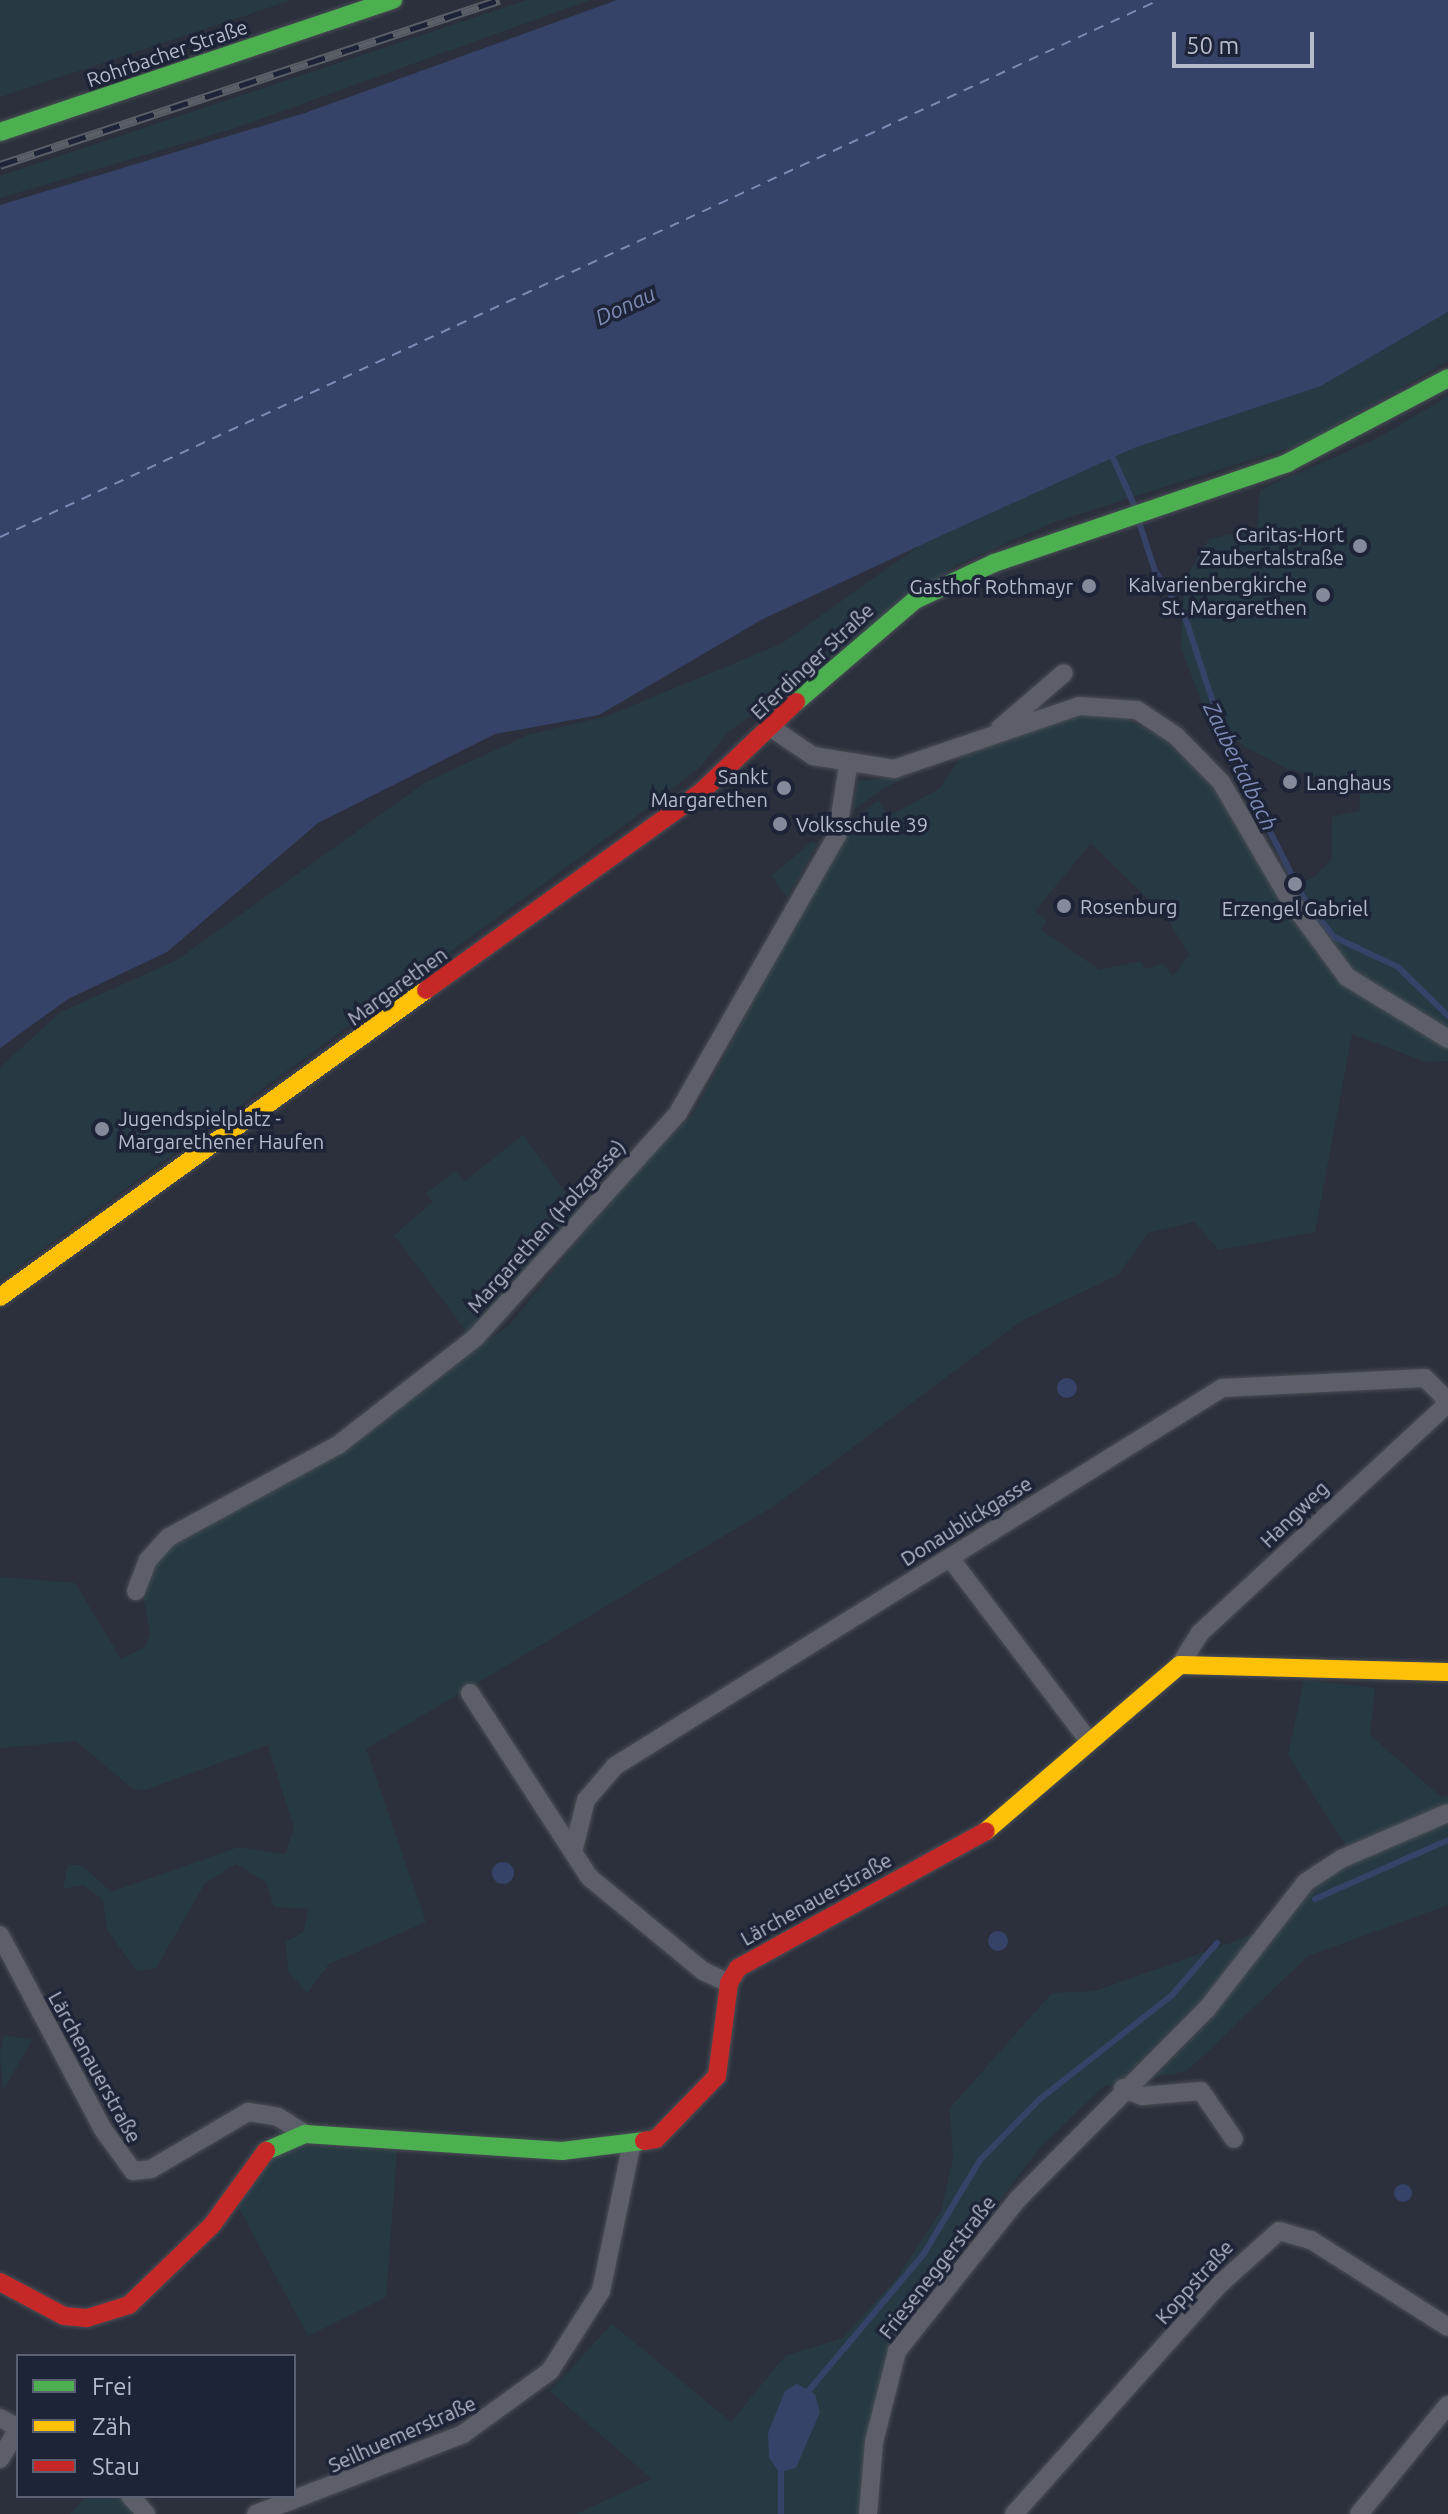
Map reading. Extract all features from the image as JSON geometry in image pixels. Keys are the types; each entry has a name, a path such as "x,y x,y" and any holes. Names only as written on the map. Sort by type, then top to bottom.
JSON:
{"main road":[{"name":"Rohrbacher Straße","path":"0,132 393,0"},
{"name":"Eferdinger Straße","path":"715,781 773,729 854,647 929,592 1314,451 1448,378"},
{"name":"Margarethen","path":"0,1314 103,1225 715,781"},
{"name":"Margarethen","path":"0,1297 45,1258 103,1225"},
{"path":"1180,1665 1448,1672"},
{"name":"Lärchenauerstraße","path":"0,2282 64,2316 87,2318 129,2305 212,2225 258,2155 305,2134 523,2150 631,2148 664,2135 712,2085 729,1983 767,1949 989,1829 1180,1665"}],"street":[{"path":"1000,728 1064,673"},
{"path":"773,729 803,753 848,766 917,765 1000,728 1110,703 1166,728 1221,782 1290,900 1347,977 1448,1039"},
{"name":"Margarethen (Holzgasse)","path":"136,1591 148,1560 169,1537 348,1438 475,1338 678,1113 837,835 848,766"},
{"name":"Donaublickgasse","path":"573,1852 586,1800 602,1776 1228,1385 1425,1378 1448,1402"},
{"name":"Hangweg","path":"1180,1665 1200,1633 1448,1402"},
{"path":"950,1558 1089,1741"},
{"path":"470,1693 573,1852 606,1893 729,1983"},
{"name":"Frieseneggerstraße","path":"868,2514 874,2442 901,2344 1034,2180 1123,2088 1191,2027 1286,1903 1336,1861 1448,1813"},
{"name":"Lärchenauerstraße","path":"0,1935 96,2118 133,2171 151,2169 248,2112 278,2117 305,2134"},
{"path":"1123,2088 1154,2097 1201,2091 1234,2139"},
{"name":"Seilhuemerstraße","path":"256,2514 463,2434 550,2371 601,2291 631,2148"},
{"name":"Koppstraße","path":"1014,2514 1220,2284 1279,2231 1311,2240 1448,2327"},
{"path":"1359,2514 1448,2405"},
{"path":"0,2459 16,2432"},
{"path":"132,2498 146,2514"}],"shaded area":[{"path":"0,0 292,0 0,97"},
{"path":"527,0 590,0 235,128 0,198 0,176"},
{"path":"1448,312 1448,361 1307,442 1054,522 956,565 727,733 701,766 634,818 0,1280 0,1068 59,1013 177,960 426,782 528,735 607,716 781,644 919,546 1134,448 1321,386"},
{"path":"1448,396 1448,1061 1426,1062 1352,1034 1315,1232 1219,1250 1194,1222 1148,1233 1118,1275 1021,1321 774,1506 366,1749 426,1922 329,1964 307,1993 288,1971 286,1942 303,1932 309,1909 274,1907 266,1882 236,1864 205,1883 156,1968 136,1971 107,1929 103,1900 83,1885 63,1889 68,1865 82,1865 111,1892 239,1847 285,1854 294,1828 268,1745 145,1790 133,1789 76,1741 0,1748 0,1577 75,1583 121,1659 145,1647 150,1634 142,1591 160,1550 355,1442 510,1324 643,1161 693,1114 850,824 878,800 889,816 939,789 965,751 1084,715 1128,719 1168,741 1207,779 1272,884 1292,887 1314,877 1332,859 1332,817 1359,811 1361,787 1288,769 1245,747 1206,713 1181,648 1184,581 1209,539 1257,529 1260,490 1378,438","holes":["1091,843 1167,918 1189,955 1173,976 1163,964 1145,969 1141,961 1100,970 1041,930 1047,921 1035,911"]},
{"path":"907,776 881,790 852,811 858,781"},
{"path":"813,841 817,845 787,897 771,876"},
{"path":"523,1135 579,1210 470,1336 394,1235 433,1202 426,1194 455,1171 464,1182"},
{"path":"1304,1680 1375,1688 1370,1735 1441,1797 1448,1795 1448,1905 1308,1956 1187,2071 1104,2086 1042,2145 893,2339 876,2396 860,2514 576,2514 652,2479 550,2391 612,2324 731,2422 785,2356 843,2338 897,2278 941,2211 953,2159 950,2108 1052,1993 1095,1991 1233,1942 1281,1922 1317,1887 1347,1847 1288,1755"},
{"path":"4,2035 32,2040 3,2091 0,2054"},
{"path":"299,2144 397,2151 386,2297 308,2336 238,2206 266,2162"},
{"path":"84,2498 127,2498 141,2514 70,2514"}],"water":[{"name":"Donau","path":"617,0 1448,0 1448,312 1321,386 1134,448 763,619 599,715 495,734 318,823 167,952 68,999 0,1048 0,205 305,113"},
{"path":"1067,1378 1074,1381 1077,1388 1074,1395 1067,1398 1060,1395 1057,1388 1060,1381"},
{"path":"503,1862 511,1865 514,1873 511,1881 503,1884 495,1881 492,1873 495,1865"},
{"path":"998,1931 1005,1934 1008,1941 1005,1948 998,1951 991,1948 988,1941 991,1934"},
{"path":"1399,2184 1407,2184 1412,2193 1410,2200 1399,2202 1394,2197 1394,2189"},
{"path":"797,2384 815,2394 820,2412 796,2468 779,2472 769,2458 768,2433 785,2391"}],"waterway":[{"name":"Zaubertalbach","path":"1113,458 1135,507"},
{"name":"Zaubertalbach","path":"1139,522 1155,571 1185,617 1228,748 1303,897 1334,937 1398,967 1448,1016"},
{"path":"1315,1899 1448,1840"},
{"path":"805,2395 923,2255 980,2160 1040,2099 1172,1995 1217,1943"},
{"path":"781,2466 781,2514"}],"ferry route":[{"path":"0,537 1159,0"}],"railway":[{"path":"0,165 499,0"}],"traffic: fast":[{"path":"0,132 393,0"},
{"path":"796,702 915,600 994,563 1287,463 1448,378"},
{"path":"266,2151 305,2134 562,2151 644,2141"}],"traffic: slow":[{"path":"0,1297 426,990"},
{"path":"986,1831 1180,1665 1448,1672"}],"traffic: jam":[{"path":"426,990 699,794 796,702"},
{"path":"644,2141 656,2139 717,2076 729,1983 738,1968 986,1831"},
{"path":"0,2282 64,2316 87,2318 129,2305 212,2225 266,2151"}],"place":[{"name":"Caritas-Hort Zaubertalstraße","path":"1360,546"},
{"name":"Gasthof Rothmayr","path":"1089,586"},
{"name":"Kalvarienbergkirche St. Margarethen","path":"1323,595"},
{"name":"Langhaus","path":"1290,782"},
{"name":"Sankt Margarethen","path":"784,788"},
{"name":"Volksschule 39","path":"780,824"},
{"name":"Erzengel Gabriel","path":"1295,884"},
{"name":"Rosenburg","path":"1064,906"},
{"name":"Jugendspielplatz - Margarethener Haufen","path":"102,1129"}]}
